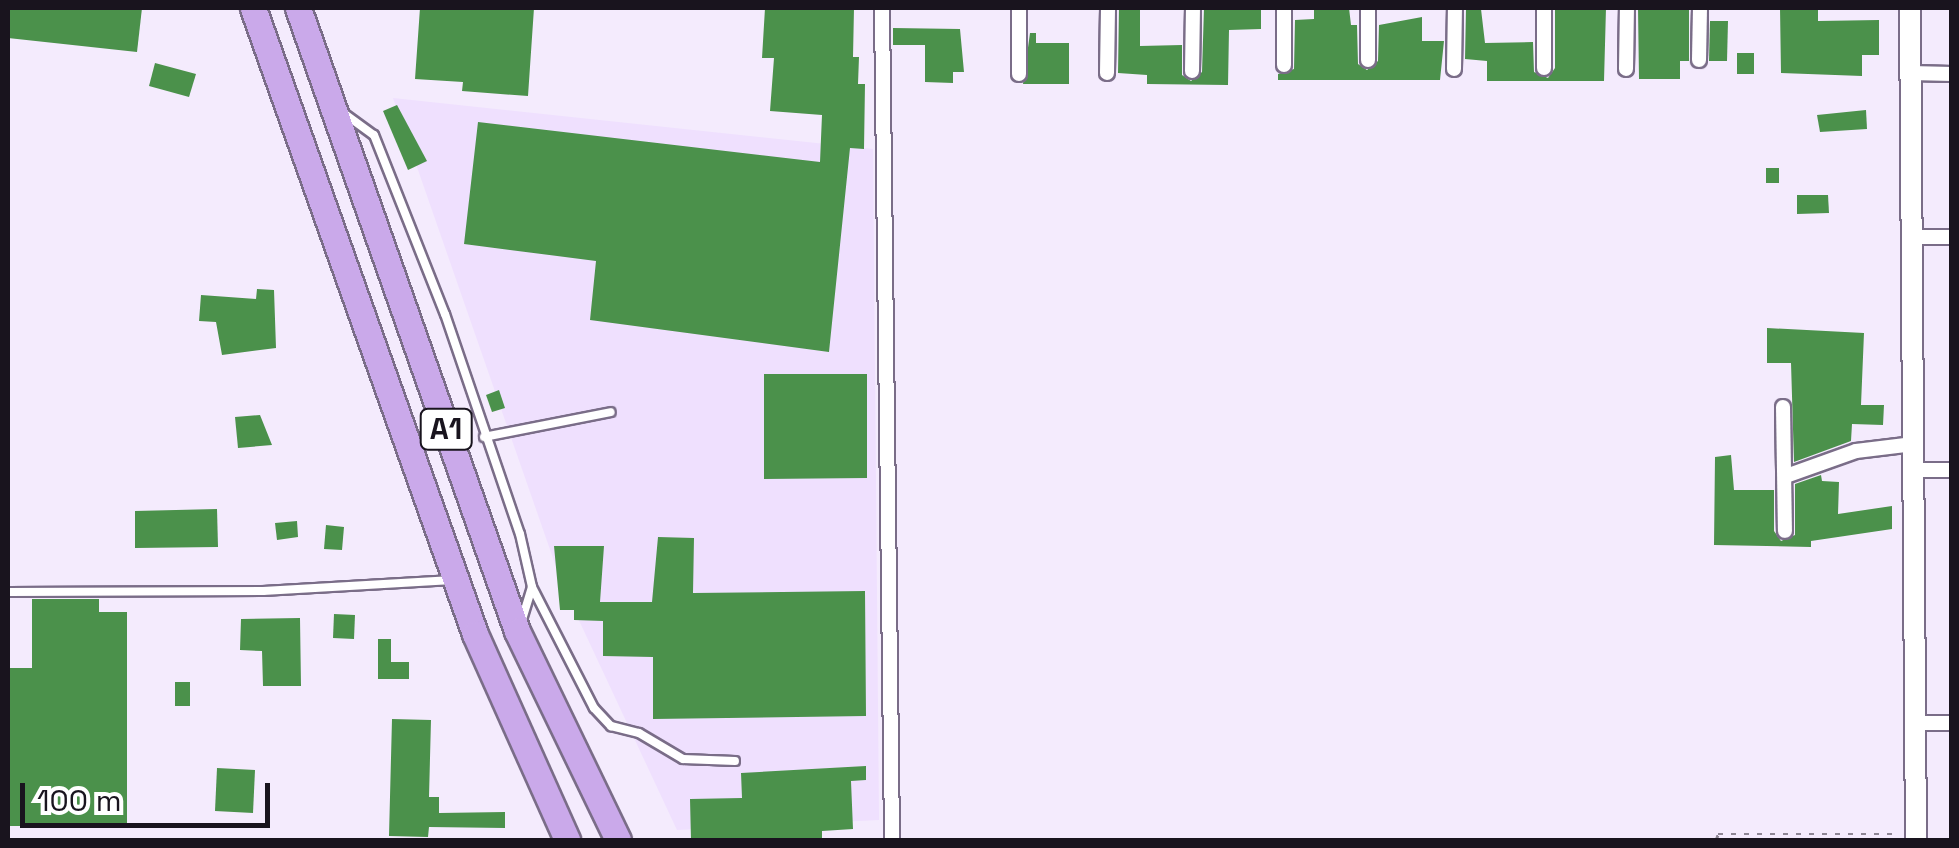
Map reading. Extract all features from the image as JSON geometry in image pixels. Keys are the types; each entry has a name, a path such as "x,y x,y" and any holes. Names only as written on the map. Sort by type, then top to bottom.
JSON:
{"highway":[{"name":"A1","path":"253,8 456,580 533,774 568,840"},
{"name":"A1","path":"298,8 518,631 618,840"}],"main road":[{"path":"1910,8 1916,836"}],"street":[{"path":"882,8 892,840"},
{"path":"1018,74 1019,8"},
{"path":"1106,73 1108,8"},
{"path":"1192,8 1192,71"},
{"path":"1284,8 1284,65"},
{"path":"1368,8 1368,60"},
{"path":"1454,8 1454,69"},
{"path":"1544,8 1544,68"},
{"path":"1626,69 1627,8"},
{"path":"1699,60 1700,8"},
{"path":"1912,73 1952,74"},
{"path":"1913,237 1952,237"},
{"path":"1782,407 1786,531"},
{"path":"1786,476 1856,451 1914,444"},
{"path":"1914,470 1952,470"},
{"path":"1916,723 1952,723"}],"lane":[{"path":"332,104 374,135 407,206 532,587 594,708 611,726 639,733 683,759 735,760"},
{"path":"484,437 611,412"},
{"path":"8,592 263,590 456,580"},
{"path":"518,631 532,587"}],"path":[{"path":"1716,840 1718,834 1916,836"}],"shaded area":[{"path":"393,98 873,149 879,820 677,830 562,584"}],"building":[{"path":"8,8 142,8 137,52 8,38"},
{"path":"420,8 534,8 528,96 462,91 463,82 415,79"},
{"path":"765,8 854,8 853,57 859,57 858,84 865,84 864,149 850,148 829,352 590,320 596,261 464,244 478,122 820,162 822,115 770,111 774,58 762,58"},
{"path":"1119,8 1140,8 1140,46 1182,45 1182,75 1191,81 1202,72 1204,8 1261,8 1261,29 1229,30 1228,85 1147,84 1147,75 1118,73"},
{"path":"1314,8 1349,8 1351,25 1357,25 1358,64 1367,70 1378,61 1379,25 1422,17 1422,41 1444,41 1440,80 1278,80 1278,74 1294,69 1295,20 1314,19"},
{"path":"1555,8 1606,8 1604,81 1487,81 1487,61 1465,59 1466,9 1481,9 1485,43 1533,42 1534,72 1548,78 1555,68"},
{"path":"1638,8 1689,8 1689,61 1680,61 1680,79 1639,79"},
{"path":"1780,8 1818,8 1818,21 1879,20 1879,55 1862,55 1862,76 1781,73"},
{"path":"1710,21 1728,21 1727,61 1709,61"},
{"path":"893,28 960,29 964,72 953,72 953,83 925,82 925,45 893,45"},
{"path":"1030,33 1036,33 1036,43 1069,43 1069,84 1023,84"},
{"path":"1737,53 1754,53 1754,74 1737,74"},
{"path":"155,63 196,74 189,97 149,86"},
{"path":"397,105 427,161 408,170 383,111"},
{"path":"1866,110 1867,129 1820,132 1817,115"},
{"path":"1766,168 1779,168 1779,183 1766,183"},
{"path":"1797,195 1828,195 1829,213 1797,214"},
{"path":"257,289 274,290 276,348 222,355 216,322 199,321 201,295 256,299"},
{"path":"1767,328 1864,333 1861,405 1884,405 1883,425 1852,424 1851,441 1794,462 1791,363 1767,363"},
{"path":"764,374 867,374 867,478 764,479"},
{"path":"499,390 505,408 492,412 486,395"},
{"path":"260,415 272,445 238,448 235,417"},
{"path":"1731,455 1734,490 1774,490 1774,531 1781,541 1795,535 1795,484 1821,475 1822,481 1839,482 1838,514 1892,506 1892,529 1811,541 1811,547 1714,545 1715,457"},
{"path":"217,509 218,547 135,548 135,511"},
{"path":"297,521 298,537 277,540 275,523"},
{"path":"326,525 344,527 342,550 324,549"},
{"path":"658,537 694,538 693,593 865,591 866,716 653,719 653,657 603,656 603,621 574,620 574,610 560,610 554,546 604,546 600,602 652,602"},
{"path":"32,599 99,599 99,612 127,612 127,826 8,826 8,668 32,668"},
{"path":"334,614 355,615 354,639 333,638"},
{"path":"300,618 301,686 263,686 262,651 240,650 241,619"},
{"path":"378,639 391,639 391,662 409,662 409,679 378,679"},
{"path":"175,682 190,682 190,706 175,706"},
{"path":"392,719 431,720 429,797 439,797 439,813 505,812 505,828 429,827 428,837 389,836"},
{"path":"866,766 866,780 851,781 853,829 822,831 822,840 691,840 690,799 742,798 741,773"},
{"path":"217,768 255,770 253,813 215,811"}]}
